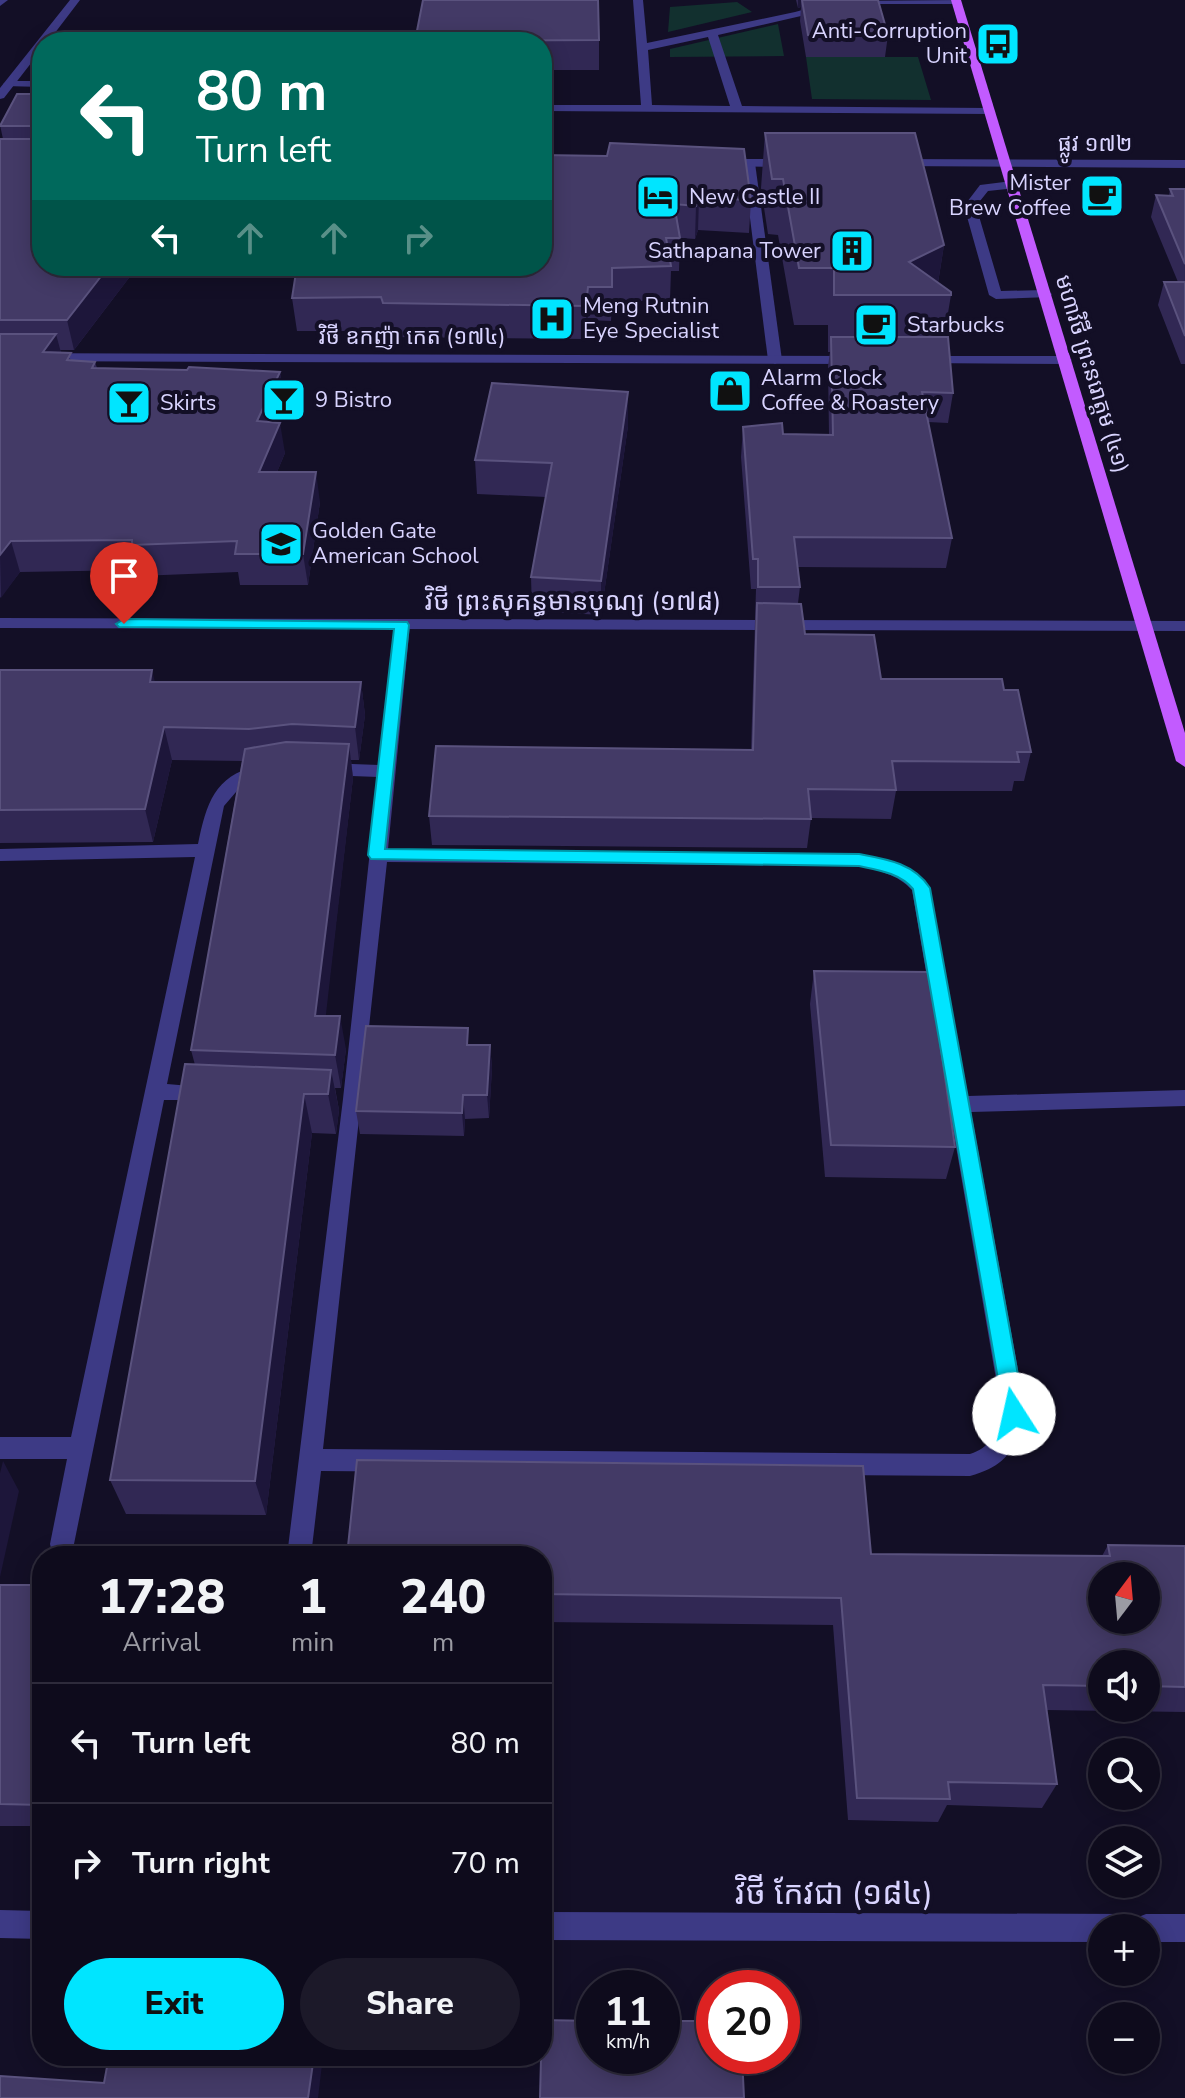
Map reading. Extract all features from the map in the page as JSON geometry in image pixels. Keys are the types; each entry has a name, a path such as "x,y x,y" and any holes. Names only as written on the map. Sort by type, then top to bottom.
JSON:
{"main road":[{"name":"មហាវិថី ព្រះនរោត្តម (៤១)","path":"956,1 1185,761"}],"street":[{"path":"50,32 75,0"},
{"path":"638,0 647,108"},
{"path":"644,47 798,15 810,11 816,1 830,1"},
{"path":"845,1 956,1"},
{"path":"712,33 737,109"},
{"path":"0,96 32,55"},
{"path":"9,84 32,84"},
{"path":"552,108 989,111"},
{"path":"701,163 809,163"},
{"path":"749,163 775,360"},
{"name":"ផ្លូវ ១៧២","path":"884,163 1185,164"},
{"path":"1012,185 986,187 970,206 970,212 996,295 1045,294"},
{"name":"វិថី ឧកញ៉ា កេត (១៧៤)","path":"0,357 867,360"},
{"path":"912,360 1065,360"},
{"name":"វិថី ព្រះសុគន្ធមានបុណ្យ (១៧៨)","path":"0,623 1185,626"},
{"path":"300,1546 345,1098 402,625"},
{"path":"62,1546 215,805 229,784 254,771 290,768 386,771"},
{"path":"0,855 205,850"},
{"path":"310,1460 970,1465 994,1456 1006,1438 1014,1414 921,888 909,875 890,866 859,860 376,855"},
{"path":"155,1092 231,1095"},
{"path":"959,1104 1185,1098"},
{"path":"0,1448 81,1448"},
{"path":"0,1924 32,1925"},
{"name":"វិថី កែវជា (១៨៤)","path":"552,1926 1088,1928"},
{"path":"1160,1928 1185,1928"}],"green space":[{"path":"737,2 752,12 668,32 670,7"},
{"path":"778,24 784,56 670,57 670,49"},
{"path":"806,57 918,57 931,100 812,99"}],"building":[{"path":"423,0 598,0 599,40 552,40 552,32 417,32"},
{"path":"802,0 878,0 888,35 808,35"},
{"path":"17,94 32,94 32,126 0,126"},
{"path":"765,133 915,133 944,245 909,262 951,295 834,295 834,268 799,268 783,179 772,179"},
{"path":"0,139 32,139 32,276 101,276 67,320 0,320"},
{"path":"610,143 744,149 751,200 699,198 696,206 674,204 680,238 666,238 671,266 612,268 612,287 588,287 586,306 383,303 381,297 292,298 295,276 552,276 552,155 607,156"},
{"path":"1170,189 1185,189 1185,264 1156,195 1173,196"},
{"path":"1164,282 1185,282 1185,336"},
{"path":"0,334 56,334 43,352 71,353 67,360 95,362 92,368 187,370 189,367 280,372 257,421 280,423 259,472 316,472 303,554 235,554 237,541 132,545 132,540 11,541 0,555"},
{"path":"831,337 948,337 953,393 922,392 952,538 794,537 800,587 758,587 758,559 753,559 743,427 782,423 783,434 833,435"},
{"path":"492,383 628,392 601,581 531,577 552,463 475,460"},
{"path":"757,603 801,604 805,634 874,635 881,679 1002,679 1004,690 1018,690 1031,752 1017,752 1019,762 892,761 896,790 808,789 811,819 429,816 436,746 753,750"},
{"path":"0,670 152,670 150,682 361,682 355,727 292,724 249,729 164,727 145,809 0,810"},
{"path":"286,742 349,744 315,1016 340,1016 335,1055 191,1050 245,749"},
{"path":"814,971 930,972 955,1147 831,1145"},
{"path":"366,1026 468,1028 467,1045 490,1045 487,1095 463,1095 462,1113 356,1111"},
{"path":"185,1064 331,1070 328,1094 304,1094 255,1481 110,1480"},
{"path":"357,1460 863,1466 871,1554 1110,1556 1108,1545 1185,1546 1185,1687 1160,1686 1160,1650 1088,1650 1088,1686 1043,1685 1057,1784 948,1782 950,1799 857,1798 841,1598 552,1594 552,1546 348,1546"},
{"path":"0,1585 32,1585 32,1805 0,1804"},
{"path":"552,2020 576,2021 576,2074 680,2074 680,2021 696,2021 696,2074 743,2074 744,2098 540,2098 541,2066 552,2066"},
{"path":"107,2066 313,2066 308,2098 0,2098 0,2076 104,2083"}],"place":[{"name":"Anti-Corruption Unit","path":"998,44"},
{"name":"Mister Brew Coffee","path":"1102,196"},
{"name":"New Castle II","path":"658,197"},
{"name":"Sathapana Tower","path":"852,251"},
{"name":"Meng Rutnin Eye Specialist","path":"552,319"},
{"name":"Starbucks","path":"876,325"},
{"name":"Alarm Clock Coffee & Roastery","path":"730,391"},
{"name":"9 Bistro","path":"284,400"},
{"name":"Skirts","path":"129,403"},
{"name":"Golden Gate American School","path":"281,544"}],"route":[{"path":"124,624 402,625 376,855 859,860 890,866 915,880 921,888 1014,1414"}]}
